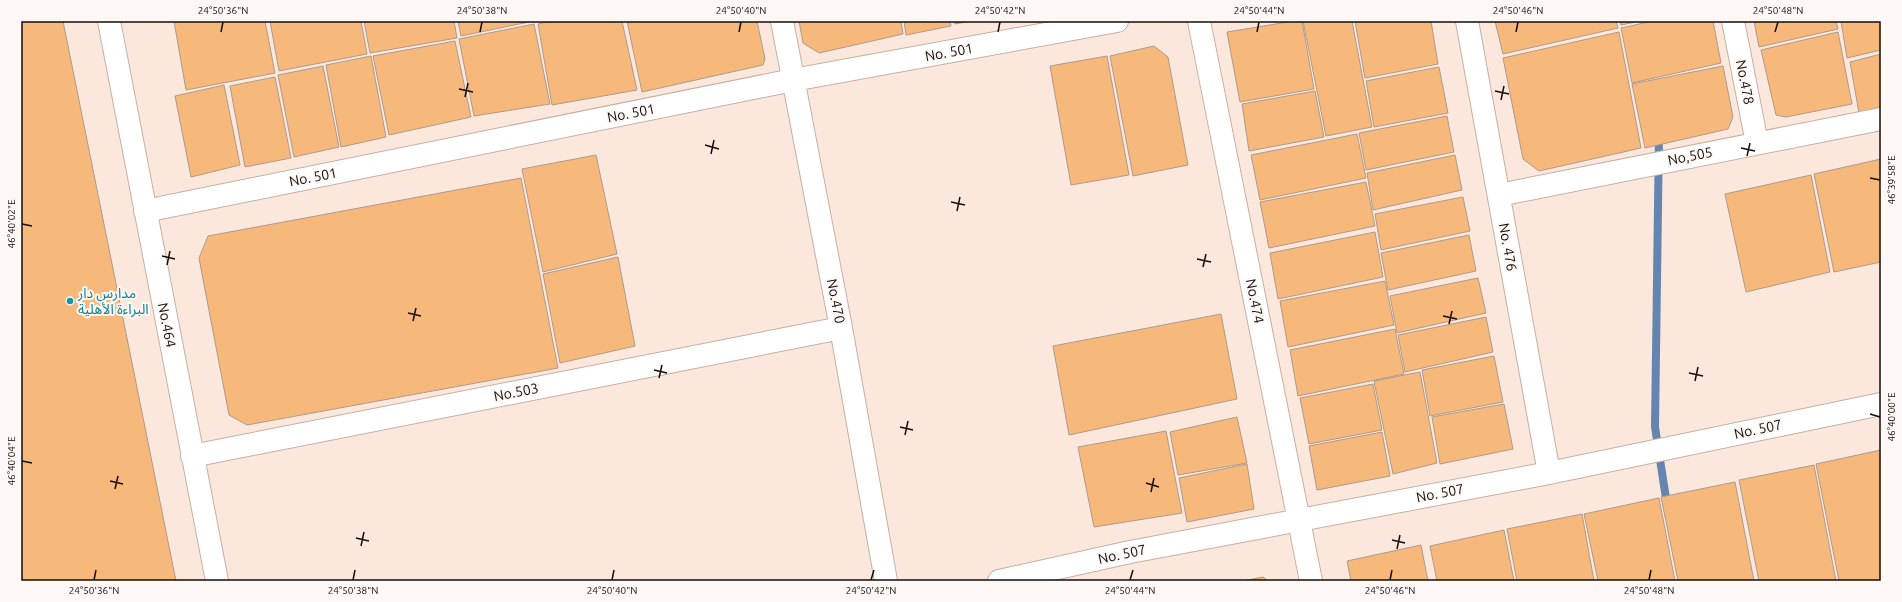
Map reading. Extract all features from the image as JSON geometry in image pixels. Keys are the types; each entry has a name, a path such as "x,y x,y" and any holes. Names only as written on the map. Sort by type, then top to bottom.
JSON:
{"street":[{"name":"No.464","path":"109,21 217,581"},
{"name":"No.470","path":"782,21 841,328 886,581"},
{"name":"No. 501","path":"145,211 793,80 1117,21"},
{"name":"No.474","path":"1199,21 1311,581"},
{"name":"No. 476","path":"1467,21 1549,473"},
{"name":"No.478","path":"1733,21 1757,143"},
{"name":"No,505","path":"1499,195 1881,119"},
{"name":"No.503","path":"192,456 841,328"},
{"name":"No. 507","path":"999,581 1130,552 1549,473 1881,404"}],"building":[{"name":"مدارس دار البراءة الأهلية","path":"21,21 63,21 176,581 21,581"},
{"path":"174,21 265,21 275,73 186,90"},
{"path":"270,21 361,21 367,54 279,71"},
{"path":"364,21 454,21 457,38 370,53"},
{"path":"458,21 534,21 461,36"},
{"path":"551,21 622,21 637,90 552,105 538,24"},
{"path":"627,21 757,21 765,59 763,65 642,92"},
{"path":"799,21 901,21 903,34 819,53 803,43"},
{"path":"904,21 950,21 951,26 906,35"},
{"path":"954,21 971,21 955,24"},
{"path":"1302,21 1314,89 1240,102 1227,32"},
{"path":"1303,21 1352,21 1372,127 1326,136"},
{"path":"1355,21 1431,21 1438,64 1365,78"},
{"path":"1495,21 1616,21 1618,28 1503,54"},
{"path":"1620,21 1641,21 1621,25"},
{"path":"1653,21 1713,21 1721,63 1632,83 1621,28"},
{"path":"1754,21 1836,21 1838,29 1759,47"},
{"path":"1841,21 1881,21 1881,50 1847,58"},
{"path":"534,24 550,104 474,116 459,39"},
{"path":"1619,32 1641,148 1539,171 1523,159 1503,58"},
{"path":"1838,32 1852,104 1786,117 1776,115 1761,50"},
{"path":"455,41 471,117 389,135 373,56"},
{"path":"1154,46 1168,57 1188,165 1133,176 1110,56"},
{"path":"1881,54 1881,107 1859,113 1850,62"},
{"path":"371,56 386,137 341,147 326,65"},
{"path":"1107,56 1129,175 1071,185 1050,66"},
{"path":"323,66 339,147 294,157 278,75"},
{"path":"1723,66 1733,117 1728,129 1645,148 1632,84"},
{"path":"1439,67 1448,113 1374,127 1366,81"},
{"path":"275,77 291,158 245,167 230,86"},
{"path":"224,85 240,165 191,177 175,96"},
{"path":"1315,91 1324,137 1249,151 1242,104"},
{"path":"1447,116 1454,152 1366,170 1359,133"},
{"path":"1357,134 1366,178 1260,200 1251,155"},
{"path":"596,155 617,254 543,272 522,169"},
{"path":"1455,155 1462,190 1373,210 1367,173"},
{"path":"1881,159 1881,262 1834,272 1814,174"},
{"path":"1811,175 1830,272 1746,292 1725,194"},
{"path":"521,178 558,368 247,425 229,415 199,258 208,236"},
{"path":"1366,182 1375,226 1269,248 1260,202"},
{"path":"1463,197 1470,231 1381,250 1375,214"},
{"path":"1375,232 1383,277 1278,299 1270,253"},
{"path":"1469,235 1476,271 1388,290 1381,253"},
{"path":"618,257 635,346 560,363 543,274"},
{"path":"1478,278 1486,313 1397,333 1390,296"},
{"path":"1385,281 1394,325 1288,347 1280,301"},
{"path":"1221,314 1237,399 1069,435 1053,346"},
{"path":"1486,317 1493,352 1405,372 1398,335"},
{"path":"1395,329 1404,374 1298,396 1290,350"},
{"path":"1494,356 1503,402 1430,416 1422,370"},
{"path":"1420,372 1437,463 1393,474 1374,381"},
{"path":"1373,384 1382,430 1309,444 1300,398"},
{"path":"1504,404 1513,449 1440,464 1432,417"},
{"path":"1237,417 1247,463 1178,475 1170,432"},
{"path":"1166,431 1182,513 1094,527 1078,447"},
{"path":"1382,432 1390,476 1317,490 1309,446"},
{"path":"1881,450 1881,581 1839,581 1816,464"},
{"path":"1247,464 1254,509 1187,522 1179,478"},
{"path":"1814,465 1836,581 1759,581 1739,480"},
{"path":"1735,482 1754,581 1678,581 1661,497"},
{"path":"1659,498 1675,581 1598,581 1584,514"},
{"path":"1582,514 1594,581 1517,581 1507,529"},
{"path":"1504,530 1514,581 1437,581 1430,546"},
{"path":"1421,545 1428,581 1351,581 1347,561"},
{"path":"1263,577 1268,581 1243,581"}],"waterway":[{"path":"1659,134 1655,427 1667,505"}],"place":[{"name":"مدارس دار البراءة الأهلية","path":"70,301"}]}
